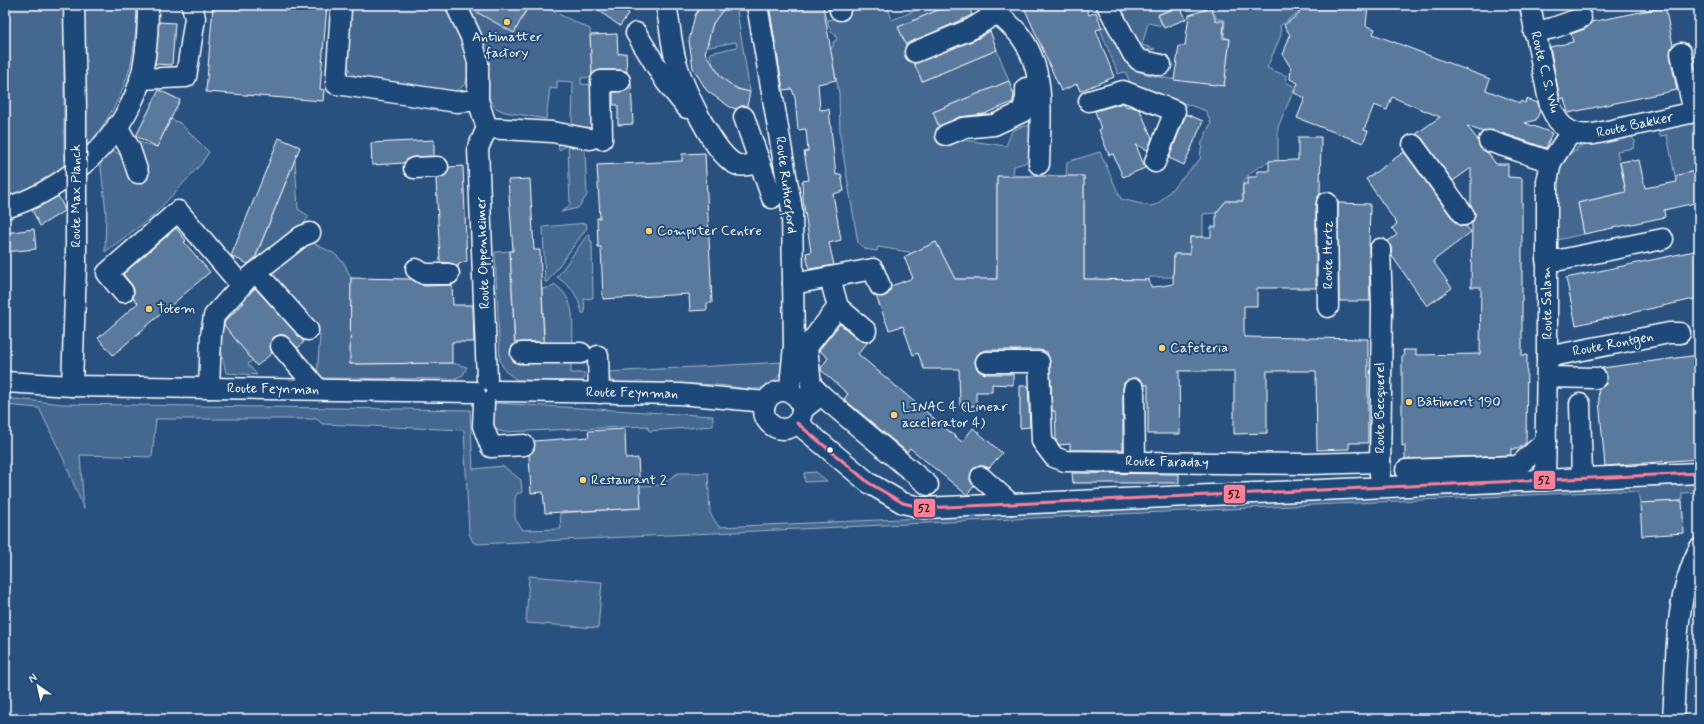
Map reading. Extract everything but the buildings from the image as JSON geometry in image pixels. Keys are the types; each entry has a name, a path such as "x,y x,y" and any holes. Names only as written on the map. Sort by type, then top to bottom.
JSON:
{"street":[{"name":"Route Max Planck","path":"72,386 76,265 74,5"},
{"path":"5,208 24,203 70,176 87,160 117,126 131,104 140,79 148,5"},
{"path":"140,79 186,77 196,18 192,5"},
{"path":"456,5 471,37 478,62 478,100 487,128 552,132 596,139 601,81 620,81"},
{"path":"666,5 676,61 684,86 714,143 723,156 738,166 759,163"},
{"name":"Route Rutherford","path":"757,5 779,207 793,284 794,346 790,386 787,391"},
{"path":"1107,5 1133,54 1139,60 1161,65"},
{"name":"Route C. S. Wu","path":"1530,5 1534,32 1550,106 1557,120 1571,132"},
{"path":"915,52 971,29 992,8 1017,33 1028,49 1036,68 1041,97 1039,164"},
{"path":"341,9 336,84 457,102 478,100"},
{"path":"1534,32 1553,28 1581,18"},
{"path":"636,33 666,82 682,103 705,124"},
{"path":"1681,53 1696,112"},
{"path":"946,135 963,128 994,125 1022,112 1026,98 1026,88"},
{"path":"1089,101 1123,91 1175,111 1155,162"},
{"name":"Route Bakker","path":"1571,132 1584,135 1594,134 1696,112"},
{"path":"744,117 759,163 779,207"},
{"path":"117,126 130,149 138,173"},
{"name":"Route Oppenheimer","path":"487,128 478,148 486,391 483,426 491,447 524,444"},
{"name":"Route Salam","path":"1545,480 1547,377 1547,182 1551,162 1571,132"},
{"path":"1489,141 1551,162"},
{"path":"1413,145 1464,215"},
{"path":"414,168 438,167"},
{"name":"Route Hertz","path":"1327,203 1328,307"},
{"path":"123,292 107,273 178,211 241,285"},
{"path":"209,388 211,335 214,316 241,285 256,272 302,236 310,233"},
{"path":"1546,260 1560,260 1663,239"},
{"name":"Route Becquerel","path":"1380,249 1381,487"},
{"path":"416,269 424,274 449,274"},
{"path":"793,284 873,269 880,286"},
{"path":"256,272 308,330"},
{"path":"830,278 838,307 866,331"},
{"path":"838,307 807,347 811,385 928,485"},
{"name":"Route Rontgen","path":"1547,357 1669,332 1680,333"},
{"path":"281,346 318,389"},
{"path":"521,353 589,354 598,393"},
{"name":"Route Faraday","path":"986,362 1039,362 1040,431 1042,441 1047,450 1054,457 1065,461 1306,464 1380,462"},
{"path":"1547,377 1596,378"},
{"name":"Route Feynman","path":"5,382 72,386 680,394 766,402"},
{"path":"1134,389 1135,462"},
{"path":"821,395 800,416 788,428 773,426 764,414 766,402 770,396 777,391 787,391 798,397 800,416 869,483 903,503 924,508 1699,473"},
{"path":"1580,404 1582,478"},
{"path":"1406,470 1518,466 1546,441"},
{"path":"1305,490 1306,464"},
{"path":"981,477 1011,504"},
{"path":"1673,719 1682,600 1689,573 1699,549"}],"shaded area":[{"path":"5,5 64,5 64,170 31,188 5,199"},
{"path":"83,5 137,5 137,13 133,53 125,84 102,127 81,154"},
{"path":"350,5 555,5 552,11 590,29 592,77 581,78 581,84 594,85 593,127 589,129 572,125 573,82 557,81 557,89 550,88 546,119 505,112 496,108 489,100 484,90 468,76 463,86 452,92 364,80 360,78 350,71 347,63 346,38"},
{"path":"729,5 736,5 750,92 729,84 715,68 710,53 737,47 736,42 709,47 709,35 713,23 720,13"},
{"path":"844,5 887,5 892,20 929,5 950,5 899,27 922,81 997,50 1009,81 933,112 944,137 1006,146 1012,131 1023,126 1033,126 1033,154 1025,163 1014,166 1013,176 997,177 997,279 948,279 952,273 936,242 910,254 909,252 878,247 877,251 865,249 858,243 840,135 839,93 830,49 833,47 833,42 837,40 835,34 831,32 827,20 845,17"},
{"path":"1130,5 1189,5 1181,8 1180,6 1158,14 1162,26 1148,23 1142,45 1155,49 1141,51 1118,10"},
{"path":"1211,5 1300,5 1300,11 1280,26 1281,35 1267,68 1287,76 1286,82 1295,87 1278,127 1278,161 1273,161 1262,165 1248,176 1242,187 1243,201 1226,201 1216,213 1203,214 1203,237 1190,237 1190,254 1174,254 1173,277 1150,277 1149,280 1084,279 1084,177 1066,176 1067,162 1100,152 1121,199 1150,206 1158,204 1200,159 1202,142 1211,123 1206,111 1131,84 1125,72 1118,74 1100,29 1111,24 1130,67 1136,71 1160,77 1224,85 1230,39 1224,37 1225,20 1217,19"},
{"path":"171,119 180,123 209,152 201,164 153,216 105,252 106,213 100,159 104,152 116,152 126,159 135,143 139,142 157,147"},
{"path":"1699,122 1699,170 1675,176 1667,135 1660,136 1658,131"},
{"path":"1630,134 1635,141 1634,148 1617,151 1626,192 1578,203 1584,234 1557,240 1556,173 1566,153 1577,151 1576,148"},
{"path":"561,140 583,148 585,152 587,195 578,208 561,212 570,206 568,145 559,150 558,143"},
{"path":"295,160 298,209 309,216 300,230 252,266"},
{"path":"586,223 587,228 547,282 545,282 543,227"},
{"path":"588,234 590,234 590,241 592,241 593,298 584,299 585,313 582,313 574,292 557,277"},
{"path":"311,242 335,254 344,263 351,278 350,364 452,363 467,367 463,375 454,379 317,377 320,335 266,274 303,244"},
{"path":"510,251 515,357 571,356 571,373 585,373 585,378 581,381 517,380 505,371 500,361 495,252"},
{"path":"554,284 566,296 569,303 572,317 573,342 569,346 545,348 542,289 552,287"},
{"path":"239,302 243,304 223,323 253,360 248,364 257,375 226,373 220,345 221,321"},
{"path":"783,362 780,373 773,383 766,387 755,389 704,384 615,383 609,378 608,372"},
{"path":"5,398 63,404 470,410 473,469 503,466 521,480 522,493 518,493 515,497 515,519 523,530 561,529 560,513 640,508 639,486 660,485 678,473 708,473 710,513 719,527 1699,484 1699,492 1682,493 1682,501 1640,503 1638,492 1614,491 477,544 473,542 469,533 464,430 322,424 317,419 156,419 152,457 80,455 84,509 63,458 39,408 5,405"},
{"path":"495,403 713,416 713,426 649,431 647,426 504,432 493,429 491,425"},
{"path":"816,472 827,481 805,482 804,473"},
{"path":"529,576 602,582 598,628 526,623"}],"transit line":[{"name":"52","path":"797,423 869,483 903,503 924,508 1699,473"}],"place":[{"name":"Antimatter factory","path":"507,22"},
{"name":"Computer Centre","path":"649,231"},
{"name":"Totem","path":"149,309"},
{"name":"Cafeteria","path":"1162,348"},
{"name":"Bâtiment 190","path":"1409,402"},
{"name":"LINAC 4 (Linear accelerator 4)","path":"894,415"},
{"name":"Restaurant 2","path":"583,480"}]}
